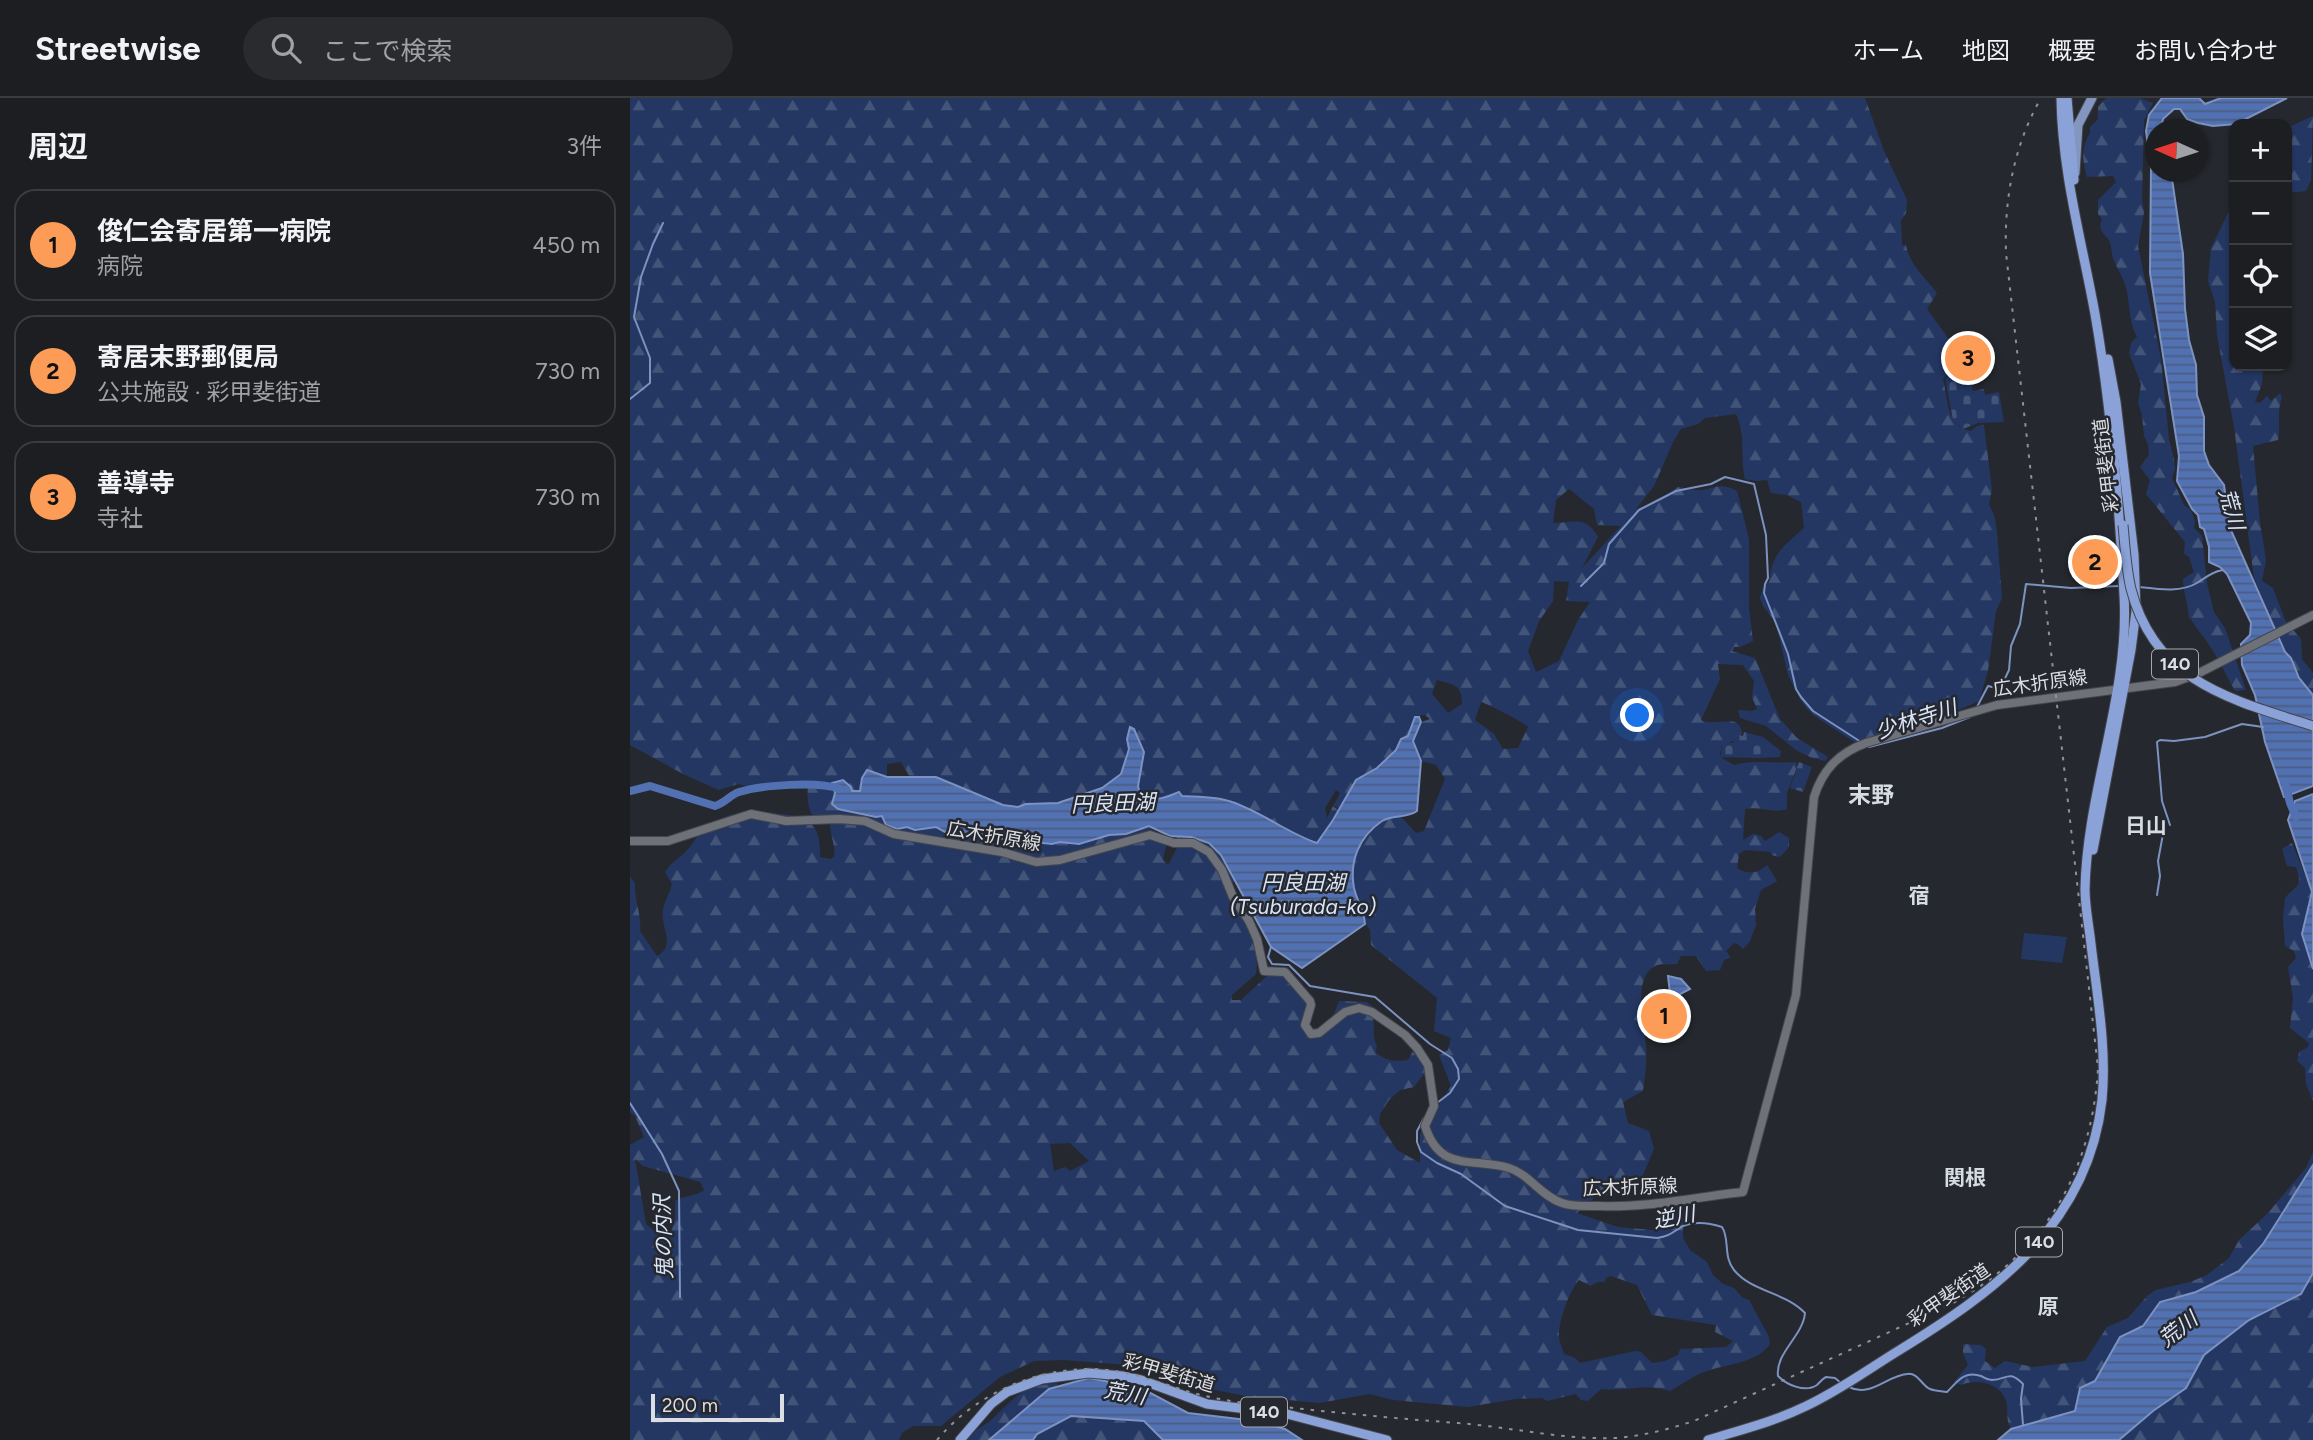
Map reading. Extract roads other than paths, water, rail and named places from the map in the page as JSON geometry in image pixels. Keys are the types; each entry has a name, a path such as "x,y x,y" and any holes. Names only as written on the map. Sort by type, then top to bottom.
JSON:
{"highway":[{"name":"彩甲斐街道","path":"1708,1440 1769,1422 1817,1401 1972,1303 2012,1270 2045,1236 2080,1178 2093,1144 2103,1088 2104,1058 2086,901 2088,869 2097,837 2120,688 2125,627 2124,592 2100,312 2070,177 2061,98"},
{"name":"彩甲斐街道","path":"2067,98 2070,177"},
{"name":"彩甲斐街道","path":"2107,377 2116,402 2136,586 2134,635 2120,688"},
{"name":"140","path":"2107,377 2128,577 2135,602 2149,631 2170,659 2189,677 2218,693 2313,726"},
{"path":"2124,592 2130,592 2136,586"},
{"name":"彩甲斐街道","path":"960,1440 991,1405 1007,1392 1042,1379 1082,1373 1141,1380 1207,1404 1287,1414 1387,1440"}],"main road":[{"path":"2070,177 2077,164 2078,125 2092,98"},
{"name":"広木折原線","path":"630,841 668,841 751,814 793,822 839,819 865,821 894,835 1002,852 1037,862 1060,860 1150,835 1174,843 1193,843 1209,852 1222,870 1233,897 1257,939 1264,971 1285,972 1310,1001 1305,1025 1311,1034 1319,1033 1345,1012 1360,1009 1372,1012 1411,1040 1425,1059 1434,1098 1434,1106 1425,1126 1444,1156 1456,1161 1499,1166 1516,1171 1546,1195 1562,1203 1617,1207 1679,1202 1743,1192 1792,1016 1799,975 1813,803 1816,790 1829,766 1852,748 1980,709 2175,682 2313,615"}],"water":[{"path":"2162,98 2199,98 2205,104 2221,98 2287,98 2246,119 2229,119 2229,125 2213,126 2208,125 2208,119 2187,119 2180,109 2174,109 2163,119 2148,119"},
{"path":"2151,182 2172,182 2183,254 2189,340 2196,365 2197,395 2204,417 2204,451 2209,465 2224,485 2230,528 2285,652 2291,658 2299,678 2313,695 2313,786 2284,797 2265,742 2255,695 2242,665 2241,644 2250,635 2251,623 2227,574 2209,562 2209,547 2204,529 2200,527 2198,515 2177,481 2179,456 2150,273"},
{"name":"円良田湖 (Tsuburada-ko)","path":"1415,717 1419,717 1421,722 1413,741 1421,761 1417,811 1386,819 1367,834 1358,850 1353,868 1354,888 1365,924 1302,968 1271,947 1221,855 1209,843 1191,837 1170,836 1149,826 1079,844 1052,844 947,833 936,827 897,829 886,825 882,816 838,809 832,804 835,793 832,783 843,780 852,791 860,791 862,778 867,770 887,777 936,777 1003,805 1018,807 1026,804 1058,803 1102,788 1121,774 1129,749 1127,739 1130,727 1134,729 1144,752 1138,786 1141,798 1160,798 1179,792 1182,796 1226,800 1317,843 1356,780 1377,768 1396,750 1401,739 1408,736"},
{"path":"2313,794 2313,969 2302,934 2312,892 2288,820 2295,801"},
{"path":"1668,976 1681,979 1690,989 1673,998"},
{"path":"2313,1165 2313,1273 2301,1294 2249,1320 2204,1355 2186,1388 2119,1440 1998,1440 2011,1429 2075,1411 2080,1388 2095,1381 2120,1337 2143,1326 2160,1302 2196,1292 2239,1271 2263,1244"},
{"path":"1089,1378 1141,1388 1188,1413 1256,1421 1285,1429 1302,1440 1163,1440 1144,1421 1071,1416 1037,1434 1033,1440 989,1440 1049,1389"}],"waterway":[{"path":"630,399 650,383 650,358 634,317 641,277 663,223"},
{"name":"少林寺川","path":"1581,586 1604,563 1609,544 1639,510 1676,491 1711,484 1725,477 1754,484 1766,535 1768,578 1764,593 1788,654 1796,689 1813,711 1861,742"},
{"name":"少林寺川","path":"2139,587 2183,588 2223,570"},
{"name":"少林寺川","path":"1977,707 1988,686 2000,689 2009,670 2011,646 2020,624 2026,584 2071,588 2119,586"},
{"name":"少林寺川","path":"1869,747 1942,728 1970,717"},
{"path":"2170,825 2162,801 2157,742 2205,737 2242,724 2263,727"},
{"path":"630,791 650,786 715,806 739,792 761,787 804,785 840,789"},
{"name":"荒川","path":"2286,786 2296,817"},
{"path":"2157,895 2160,876 2158,861 2163,834"},
{"name":"逆川","path":"1271,947 1268,957 1272,964 1289,965 1310,986 1375,997 1430,1044 1452,1058 1458,1069 1459,1079 1450,1093 1437,1103"},
{"name":"鬼の内沢","path":"630,1103 662,1154 679,1191 680,1297"},
{"name":"逆川","path":"1424,1118 1417,1131 1421,1152 1461,1174 1505,1206 1578,1230 1657,1238 1692,1223 1722,1227 1734,1270 1750,1283 1788,1301 1805,1313 1800,1329 1781,1360 1778,1376 1791,1385 1802,1388 1817,1385 1826,1377 1835,1378 1841,1383"},
{"name":"逆川","path":"1849,1387 1864,1390 1911,1374 1930,1389 1947,1392 1965,1376 1975,1375 1992,1380 2011,1376 2023,1384 2023,1425"}],"railway":[{"path":"937,1440 968,1411 1004,1389 1043,1375 1086,1369 1122,1372 1229,1401 1577,1437 1616,1438 1646,1434 1694,1421 1953,1303 1985,1283 2038,1234 2074,1175 2094,1106 2098,1068 2006,253 2007,213 2013,173 2024,134 2041,98"}],"place":[{"name":"善導寺","path":"1968,358"},
{"name":"寄居末野郵便局","path":"2095,562"},
{"name":"俊仁会寄居第一病院","path":"1664,1016"}],"district":[{"name":"末野","path":"1871,795"},
{"name":"日山","path":"2146,825"},
{"name":"宿","path":"1919,895"},
{"name":"関根","path":"1965,1177"},
{"name":"原","path":"2048,1306"}],"water label":[{"name":"円良田湖","path":"1113,803"}]}
